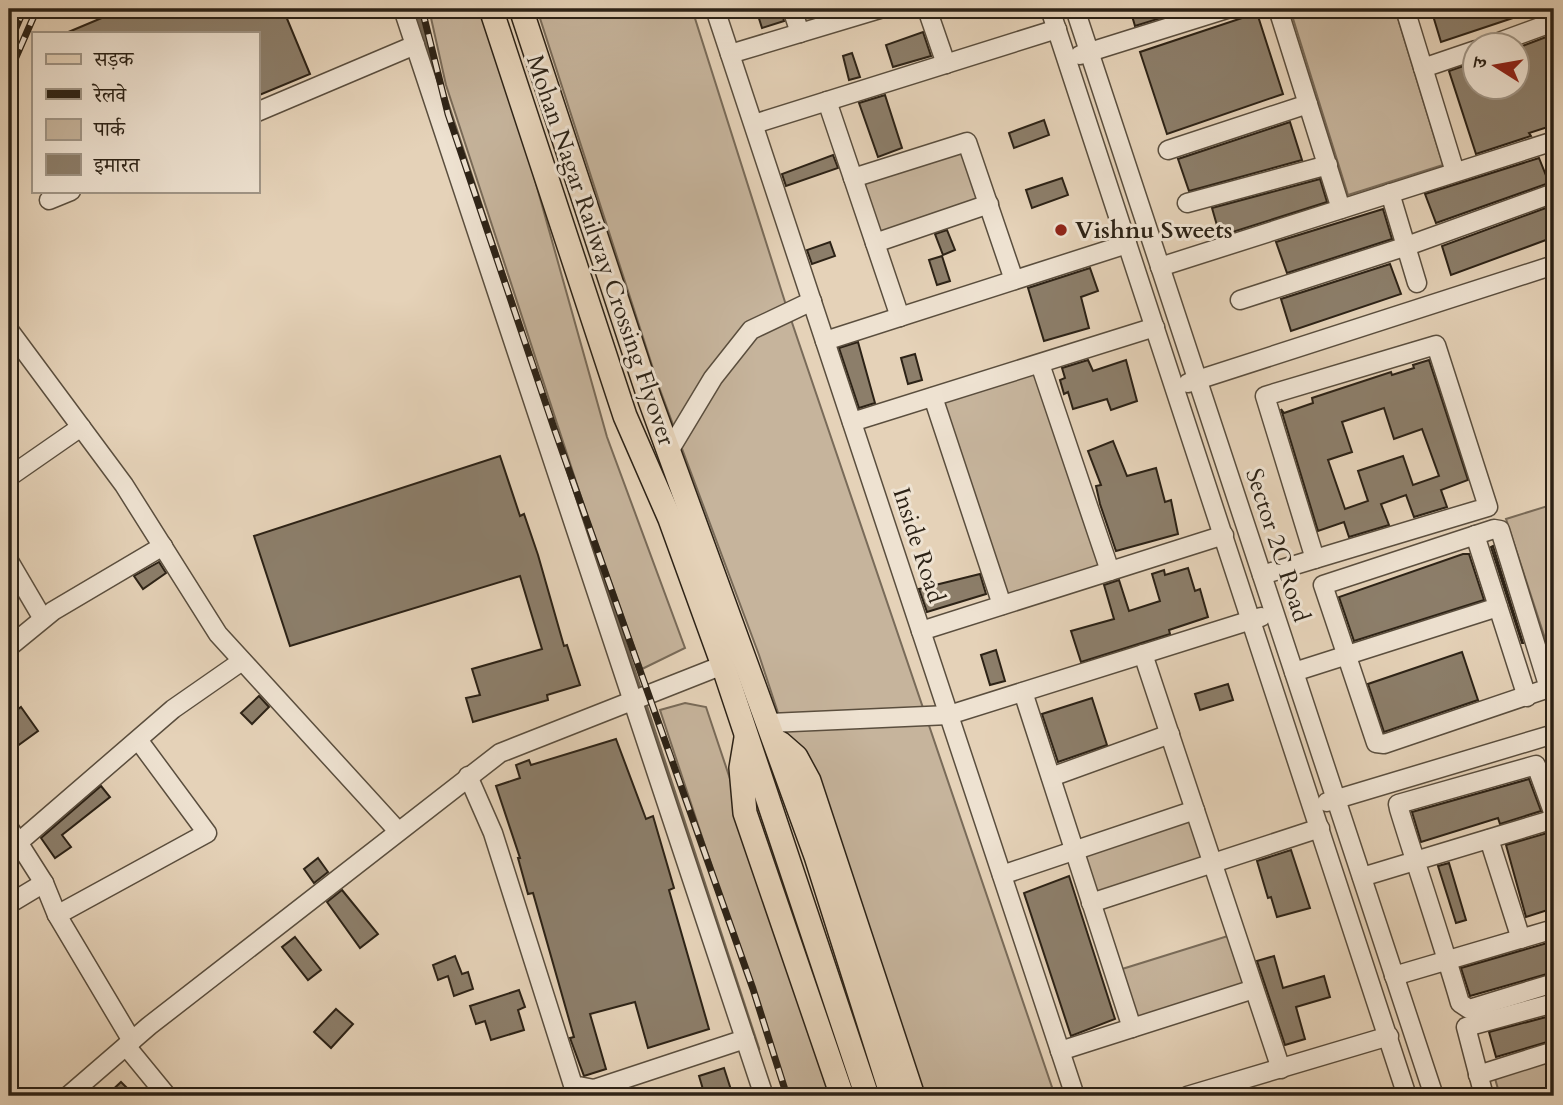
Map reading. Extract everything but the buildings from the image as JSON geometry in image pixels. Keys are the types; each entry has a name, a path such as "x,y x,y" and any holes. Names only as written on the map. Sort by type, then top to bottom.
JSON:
{"main road":[{"name":"Mohan Nagar Railway Crossing Flyover","path":"491,9 625,416 670,519 723,665 867,1096"},
{"name":"Mohan Nagar Railway Crossing Flyover","path":"521,9 669,451 792,785 892,1096"},
{"path":"772,731 796,757 809,780 913,1096"},
{"path":"747,734 741,768 745,813 842,1096"}],"street":[{"path":"403,9 635,699 764,1096"},
{"name":"Inside Road","path":"715,9 1075,1096"},
{"path":"792,9 800,33"},
{"path":"730,54 880,9"},
{"path":"927,9 946,64"},
{"name":"Sector 2C Road","path":"1050,9 1407,1096"},
{"name":"Sector 2C Road","path":"1075,9 1434,1096"},
{"path":"1066,60 1227,9"},
{"path":"1278,9 1341,209"},
{"path":"1405,9 1455,173"},
{"path":"1526,32 1550,23"},
{"path":"754,124 1056,29"},
{"path":"259,111 415,45"},
{"path":"1423,68 1462,54"},
{"path":"827,101 900,317"},
{"path":"1168,150 1308,104"},
{"path":"1160,267 1554,141"},
{"path":"853,178 967,142 1014,281"},
{"path":"1187,203 1328,165"},
{"path":"1104,174 1127,166"},
{"path":"49,200 69,192"},
{"path":"1240,300 1407,246 1554,192"},
{"path":"1390,193 1417,283"},
{"path":"875,243 989,204"},
{"path":"825,341 1127,244"},
{"path":"1175,387 1554,265"},
{"path":"669,451 713,378 751,330 812,301"},
{"path":"852,422 1155,327"},
{"path":"9,330 124,485 218,634 398,831"},
{"path":"1262,575 1315,559 1488,506 1436,345 1265,396 1315,559"},
{"path":"1040,364 1110,571"},
{"path":"933,397 1002,606"},
{"path":"9,477 81,428"},
{"path":"1500,530 1549,683 1546,690 1384,744 1376,743 1323,585 1475,535 1500,530"},
{"path":"921,631 1224,535"},
{"path":"1475,535 1527,697"},
{"path":"9,647 43,619 163,547"},
{"path":"9,561 43,619"},
{"path":"1294,672 1498,607"},
{"path":"772,731 949,715 1275,613"},
{"path":"1143,654 1281,1069"},
{"path":"167,1096 129,1044 57,915 44,883 14,835 139,741 173,709 242,660"},
{"path":"68,1096 129,1044 500,753 723,665"},
{"path":"1023,692 1132,1028"},
{"path":"1051,777 1170,734"},
{"path":"1313,806 1554,734"},
{"path":"57,915 207,833 139,741"},
{"path":"1362,877 1415,861 1489,839 1553,818 1536,765 1398,804 1415,861 1460,1003 1469,1009 1554,983"},
{"path":"468,776 492,832 573,1085 594,1089 745,1039"},
{"path":"1002,875 1195,810"},
{"path":"1091,903 1320,828"},
{"path":"1489,839 1521,939"},
{"path":"9,904 44,883"},
{"path":"1394,976 1554,929"},
{"path":"1060,1051 1254,989"},
{"path":"1484,1096 1466,1027 1554,1003"},
{"path":"1187,1096 1389,1036"},
{"path":"1478,1075 1554,1051"}],"green space":[{"path":"429,9 479,9 524,141 607,437 685,648 642,669 587,515 446,85"},
{"path":"537,9 692,9 785,302 1055,1096 904,1096 759,655 659,387"},
{"path":"801,9 854,9 805,24"},
{"path":"1290,9 1395,9 1443,165 1348,195"},
{"path":"965,148 983,201 878,235 861,181"},
{"path":"1037,371 1100,567 1006,598 943,401"},
{"path":"1554,504 1554,666 1506,519"},
{"path":"685,703 706,707 836,1096 788,1096 660,710"},
{"path":"1192,817 1206,860 1095,897 1081,854"},
{"path":"1231,935 1247,987 1135,1021 1119,970"},
{"path":"1554,1058 1554,1090 1533,1096 1500,1096 1494,1075"}],"waterway":[{"path":"416,9 641,693"},
{"path":"644,701 758,1049"}],"railway":[{"path":"9,14 11,9"},
{"path":"9,44 24,9"},
{"path":"9,73 37,9"},
{"path":"422,9 448,114 554,428 753,989 787,1096"}],"place":[{"name":"Vishnu Sweets","path":"1061,230"}]}
